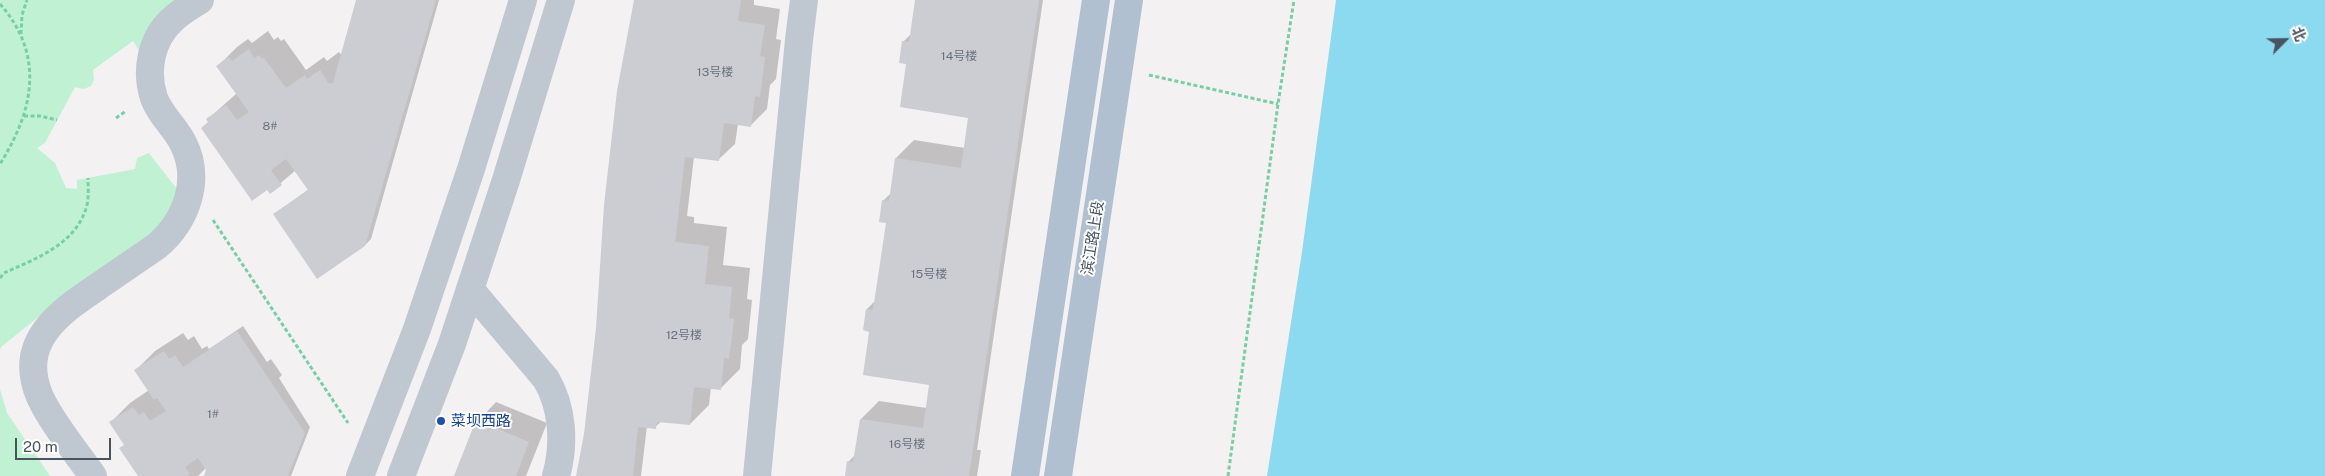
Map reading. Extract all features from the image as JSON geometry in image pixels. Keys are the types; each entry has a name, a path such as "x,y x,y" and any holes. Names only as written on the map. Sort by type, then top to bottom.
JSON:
{"main road":[{"path":"1025,476 1096,0"},
{"name":"滨江路上段","path":"1058,476 1129,0"}],"street":[{"path":"93,476 40,397 35,380 34,362 37,347 43,332 62,310 168,236 185,210 190,187 189,160 183,144 154,98 150,65 153,49 161,33 172,19 200,0"},
{"path":"364,465 420,320 471,169 523,0"},
{"path":"401,476 452,344 506,180 561,0"},
{"path":"757,476 798,40 804,0"},
{"path":"470,289 546,379 554,394 562,424 556,476"}],"path":[{"path":"20,35 22,15 27,0"},
{"path":"1228,476 1278,104 1294,0"},
{"path":"0,4 15,21 27,52 31,82 24,116 15,140 0,164"},
{"path":"1119,69 1278,104"},
{"path":"24,116 40,116 57,120"},
{"path":"0,278 4,273 61,244 74,231 87,204 88,178"},
{"path":"190,187 364,465"}],"green space":[{"path":"0,0 183,0 142,55 133,41 93,70 94,80 91,86 84,89 75,87 45,143 37,148 55,163 66,188 77,189 77,180 135,169 137,158 149,153 180,193 161,229 57,302 1,347 0,350"},
{"path":"0,389 7,413 50,476 0,476"}],"water":[{"path":"1336,0 2325,0 2325,476 1267,476 1302,252"}],"building":[{"path":"356,0 436,0 365,246 317,279 273,214 308,190 286,159 271,170 282,185 270,194 267,190 252,201 201,128 208,122 206,119 226,105 237,120 249,112 216,66 229,57 232,61 249,49 254,58 259,55 262,59 264,58 286,88 305,75 307,79 320,70 329,84 333,83"},
{"path":"634,0 741,0 738,21 765,25 760,56 765,57 760,97 755,96 751,127 724,123 719,161 685,157 675,242 709,246 705,284 732,287 729,318 734,319 729,359 724,358 721,390 694,387 690,425 657,422 656,429 638,427 633,476 576,476 584,434 596,328 604,205 617,91"},
{"path":"915,0 1039,0 969,476 845,476 847,461 853,462 860,419 923,428 929,385 863,375 869,332 863,330 866,309 873,310 886,223 879,222 882,200 889,201 895,158 961,168 968,118 900,107 906,64 899,63 902,41 909,42"},
{"path":"237,331 305,433 288,476 204,476 206,470 198,458 185,467 190,474 187,476 138,476 119,448 124,445 109,422 133,407 139,415 144,412 150,421 166,411 157,398 154,400 134,370 164,351 169,359 175,355 183,367"},
{"path":"476,420 529,442 516,476 454,476"}],"place":[{"name":"菜坝西路","path":"441,421"}]}
